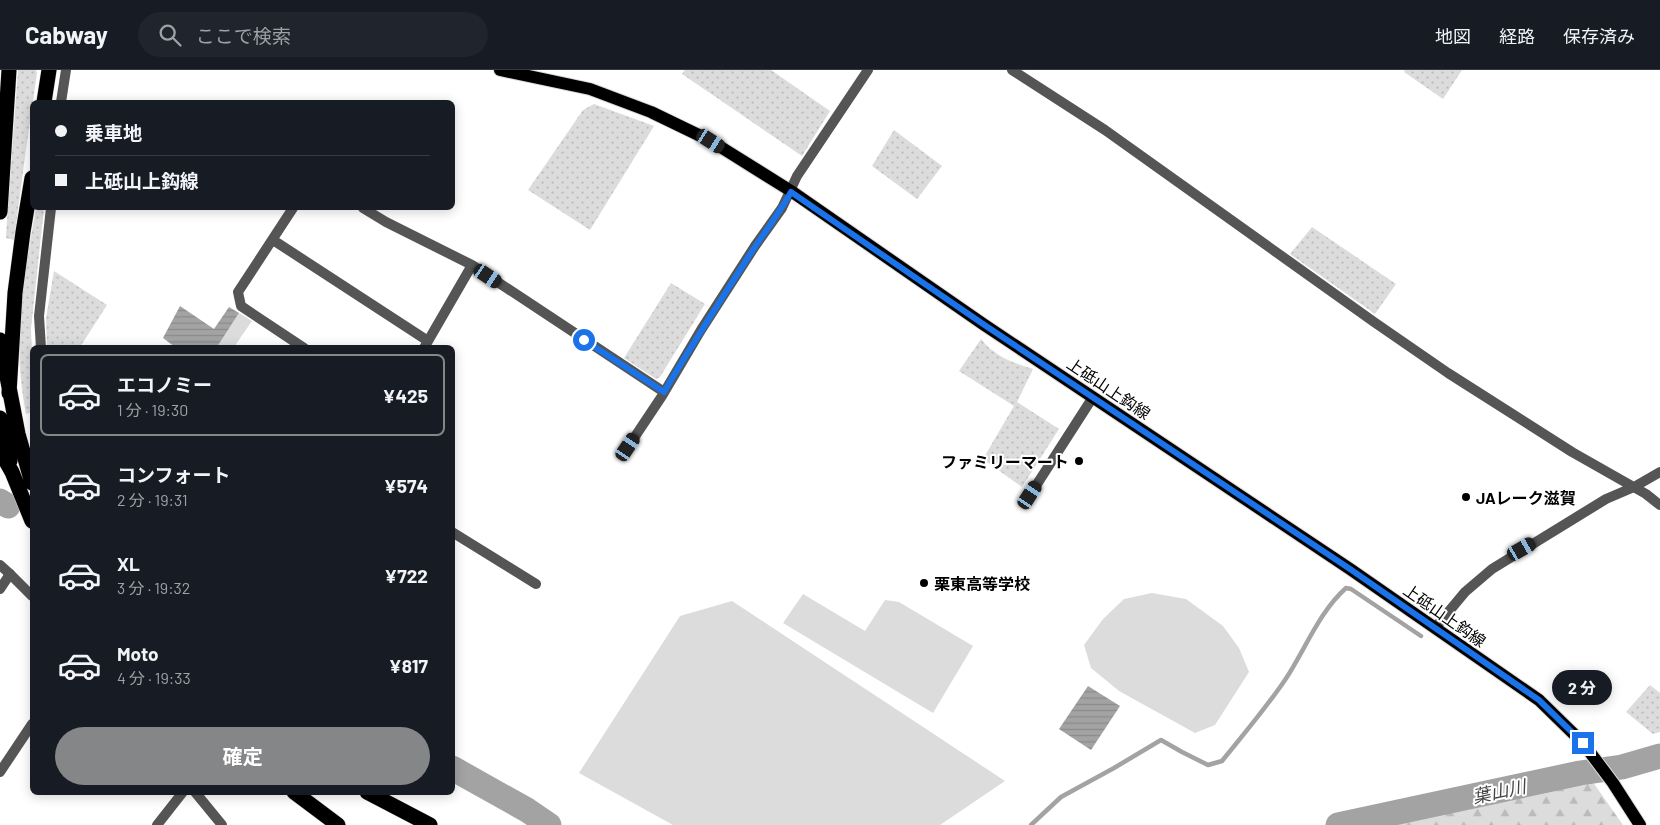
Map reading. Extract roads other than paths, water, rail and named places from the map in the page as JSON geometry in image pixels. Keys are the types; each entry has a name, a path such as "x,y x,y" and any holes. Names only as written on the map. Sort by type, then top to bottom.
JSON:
{"highway":[{"path":"0,212 9,70"},
{"path":"44,100 49,70"},
{"path":"9,393 15,293 30,190"},
{"path":"0,340 18,434 30,476"},
{"path":"0,418 6,438 12,472"},
{"path":"0,451 12,472 30,516"},
{"path":"298,795 338,825"},
{"path":"373,795 430,825"}],"main road":[{"name":"上砥山上鈎線","path":"500,70 590,90 651,112 711,141 791,192 1350,569 1539,700 1583,743 1613,782 1640,825"}],"street":[{"path":"61,100 66,70"},
{"path":"628,447 755,246 782,208 797,176 868,70"},
{"path":"1012,70 1105,130 1448,373 1564,447 1646,494 1660,505"},
{"path":"41,345 39,316 51,210"},
{"path":"293,210 238,292 241,306 300,345"},
{"path":"366,210 386,222 472,265 664,392"},
{"path":"273,240 426,344 472,265"},
{"path":"1030,495 1093,397"},
{"path":"1435,628 1466,592 1492,568 1606,499 1634,487 1660,472"},
{"path":"455,534 536,584"},
{"path":"0,565 30,594"},
{"path":"0,589 10,574"},
{"path":"0,772 30,727"},
{"path":"157,825 181,795"},
{"path":"197,795 222,825"}],"waterway":[{"name":"葉山川","path":"0,501 8,506"},
{"path":"1031,825 1061,797 1161,740 1208,765 1222,761 1278,690 1320,620 1346,588 1351,589 1421,636"},
{"name":"葉山川","path":"1338,825 1580,773 1622,767 1660,756"},
{"name":"葉山川","path":"455,770 527,810 549,825"}],"place":[{"name":"ファミリーマート","path":"1079,461"},
{"name":"JAレーク滋賀","path":"1466,497"},
{"name":"栗東高等学校","path":"924,583"}]}
